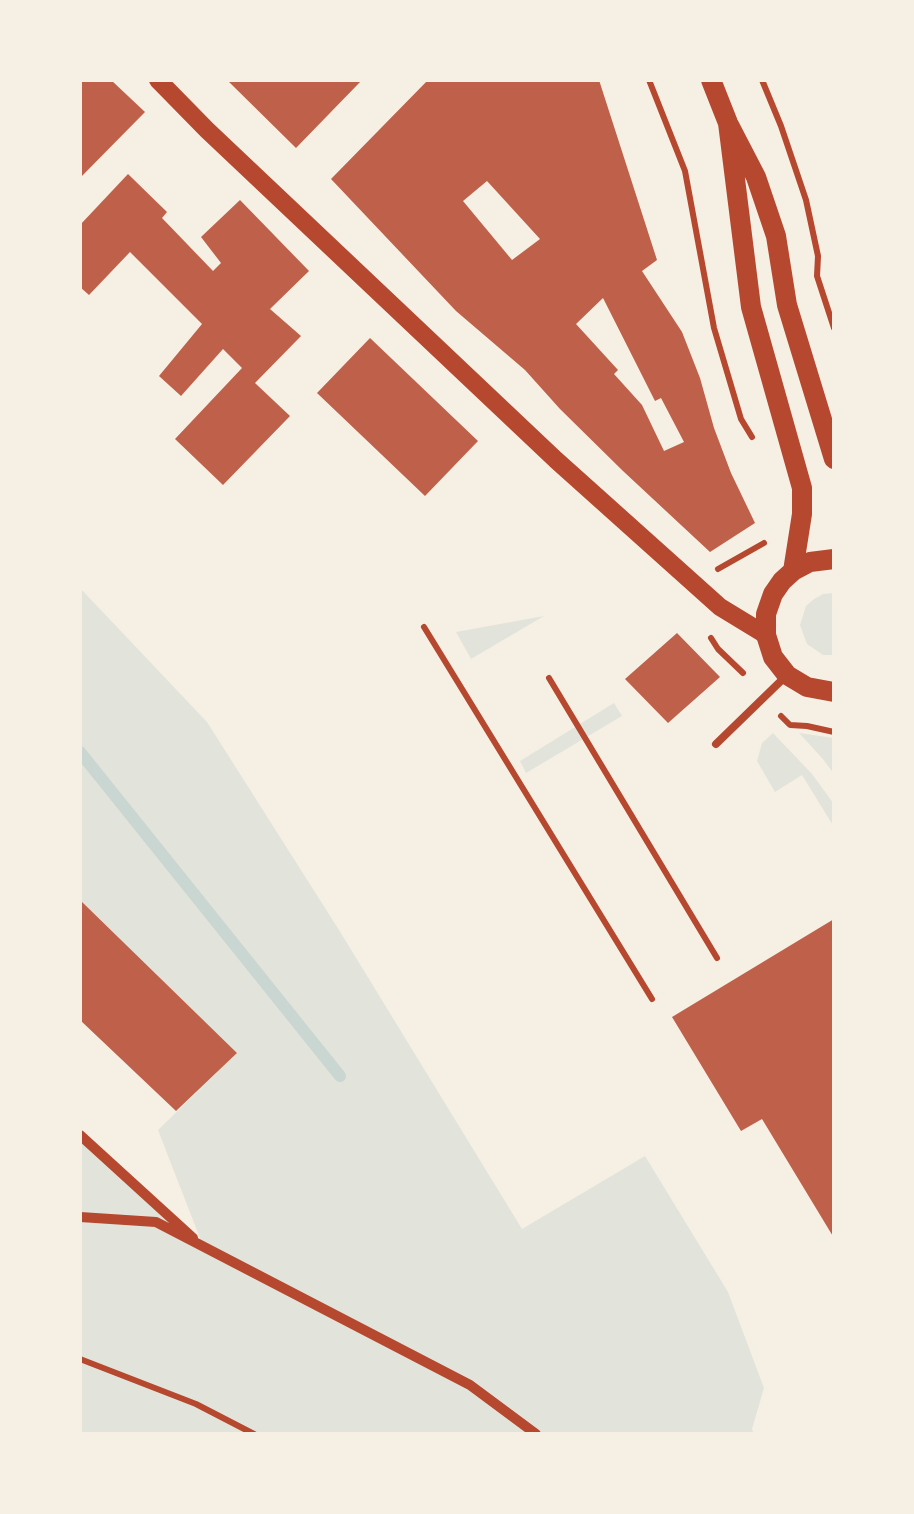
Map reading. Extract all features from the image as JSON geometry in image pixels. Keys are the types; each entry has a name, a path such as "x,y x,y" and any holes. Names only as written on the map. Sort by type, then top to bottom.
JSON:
{"main road":[{"path":"711,80 756,177 776,236 786,305 834,458"},
{"path":"728,123 751,307 802,488 793,570"},
{"path":"829,694 787,675 773,657 766,636 766,614 773,594 793,570 810,562 834,559"}],"street":[{"path":"158,80 556,460 720,607 766,636"},
{"path":"80,1135 204,1248"},
{"path":"80,1217 156,1222 470,1385 536,1434"}],"lane":[{"path":"716,744 787,675"}],"path":[{"path":"649,80 684,171 714,328 730,383 741,419 759,447"},
{"path":"762,80 806,200 818,256 816,276 834,328"},
{"path":"710,573 773,538"},
{"path":"424,628 652,999"},
{"path":"549,678 717,958"},
{"path":"790,725 834,732"},
{"path":"80,1359 196,1404 254,1434"}],"shaded area":[{"path":"80,588 207,722 522,1229 645,1156 728,1292 764,1388 752,1429 754,1434 80,1434 80,1135 203,1246 158,1130 237,1053 80,900"},
{"path":"834,593 834,655 823,655 807,644 800,625 806,606 823,594"},
{"path":"544,616 471,659 456,632"},
{"path":"614,703 622,716 526,773 520,761"},
{"path":"773,733 834,804 834,827 802,775 775,792 757,761 762,743"},
{"path":"799,733 834,738 834,774 822,758"}],"building":[{"path":"80,80 111,80 145,112 80,178"},
{"path":"227,80 362,80 296,148"},
{"path":"428,80 599,80 657,260 642,271 682,332 731,473 755,523 710,552 623,471 525,370 456,311 331,179","holes":["487,181 540,239 512,260 463,201","603,298 655,401 661,398 684,442 664,451 642,405 614,374 618,370 576,324"]},
{"path":"128,174 167,212 162,218 213,271 221,263 201,237 240,200 309,271 270,309 301,336 255,383 290,416 223,485 175,439 242,368 223,349 181,396 159,376 202,324 130,252 89,295 80,287 80,225"},
{"path":"370,338 478,441 425,496 317,393"},
{"path":"677,633 720,677 668,723 625,679"},
{"path":"80,900 237,1053 176,1111 80,1020"},
{"path":"834,919 834,1238 762,1119 741,1131 672,1017"}],"waterway":[{"path":"80,752 340,1076"}]}
